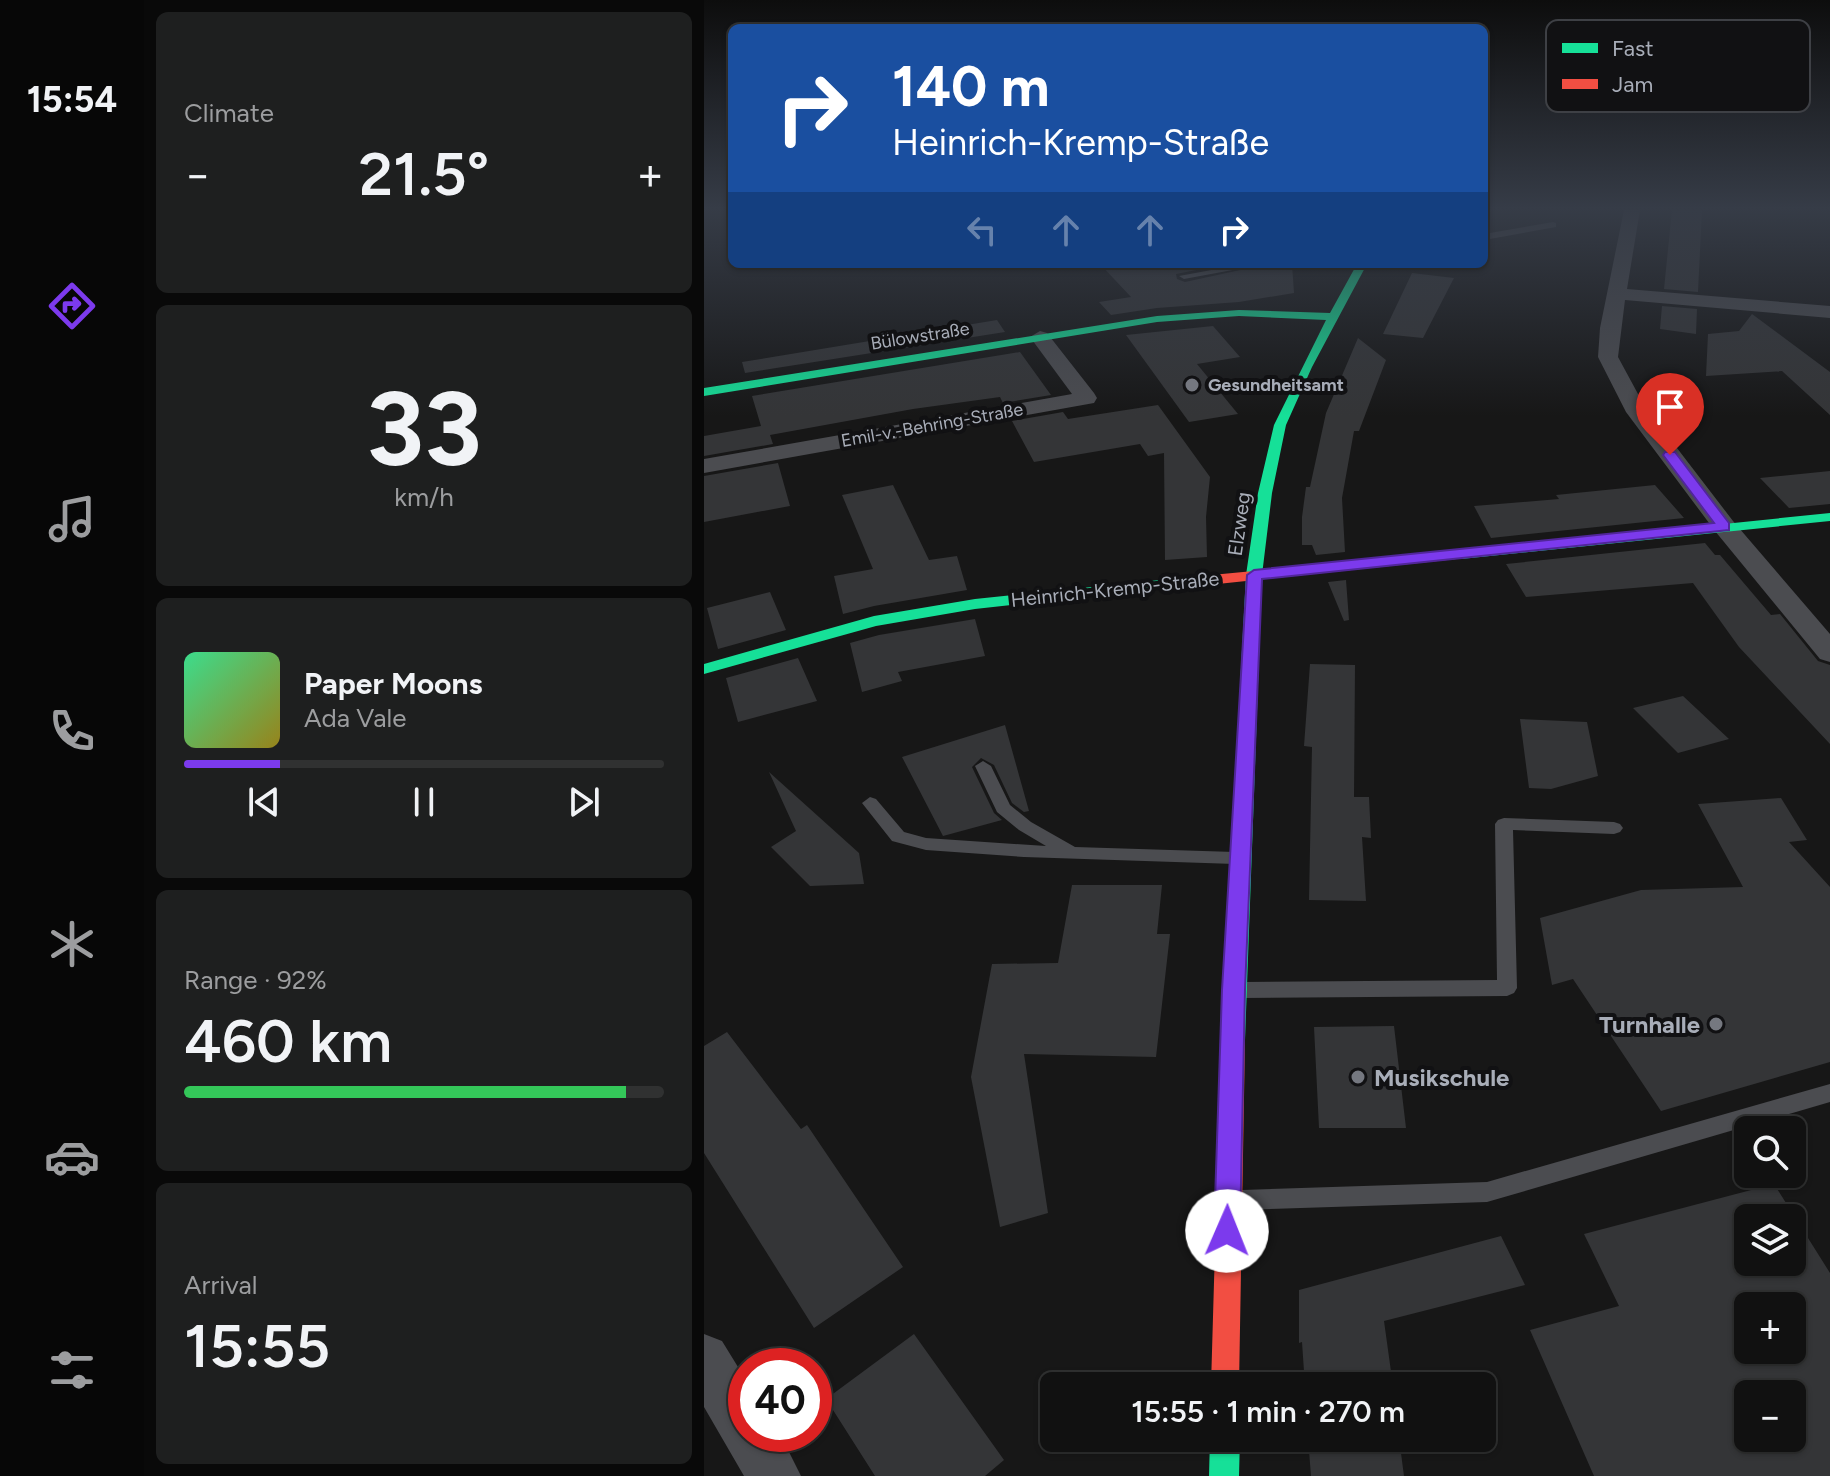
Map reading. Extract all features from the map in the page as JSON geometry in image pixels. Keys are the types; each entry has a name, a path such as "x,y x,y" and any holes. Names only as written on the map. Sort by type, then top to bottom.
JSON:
{"street":[{"name":"Elzweg","path":"1225,1372 1234,990 1254,575 1265,493 1280,425 1306,367 1354,279"},
{"path":"1621,279 1608,357 1634,407 1724,526 1830,653"},
{"path":"1618,294 1820,312 1830,329"},
{"name":"Bülowstraße","path":"704,392 1195,315 1283,313 1335,317"},
{"name":"Emil-v.-Behring-Straße","path":"704,466 1086,398 1040,337"},
{"name":"Heinrich-Kremp-Straße","path":"704,669 859,625 930,610 1830,517"},
{"path":"704,1359 728,1398"},
{"path":"760,1452 774,1476"},
{"path":"1224,1476 1225,1452"}],"lane":[{"path":"983,766 1003,808 1025,826 1073,853"},
{"path":"870,803 898,837 926,844 1073,853 1241,858"},
{"path":"1234,990 1507,988 1504,824 1614,828"},
{"path":"1227,1200 1487,1192 1830,1093"}],"building":[{"path":"1114,279 1177,279 1185,282 1199,279 1293,279 1294,293 1111,315 1099,302 1131,297"},
{"path":"1409,279 1454,279 1423,338 1383,334"},
{"path":"1665,279 1699,279 1698,292 1664,289"},
{"path":"1662,306 1697,309 1696,334 1660,329"},
{"path":"1752,314 1830,372 1830,415 1782,371 1706,376 1708,334 1739,331"},
{"path":"997,320 1005,332 745,373 742,362"},
{"name":"Gesundheitsamt","path":"1213,326 1240,357 1197,364 1238,414 1189,422 1126,335"},
{"path":"1358,338 1386,360 1359,431 1354,431 1342,498 1345,552 1316,555 1312,545 1302,545 1306,487 1310,487 1326,413"},
{"path":"1020,352 1051,395 1003,403 1000,397 913,409 770,435 773,444 704,456 704,436 761,426 752,396"},
{"path":"1158,405 1210,477 1206,517 1207,557 1165,560 1164,453 1148,456 1140,444 1034,462 1012,421 1063,412 1068,419"},
{"path":"778,463 790,506 704,522 704,476"},
{"path":"1830,471 1830,504 1789,508 1760,478"},
{"path":"893,485 929,560 957,556 967,590 843,614 834,576 873,569 842,495"},
{"path":"1655,485 1684,518 1491,538 1474,506 1559,499 1556,495"},
{"path":"1705,543 1715,555 1720,555 1771,615 1780,614 1818,661 1830,665 1830,744 1739,647 1693,583 1526,597 1506,564"},
{"path":"1346,580 1349,620 1344,621 1328,582"},
{"path":"770,592 786,630 718,649 707,608"},
{"path":"975,619 985,656 898,672 902,681 862,692 850,643"},
{"path":"798,658 817,701 738,722 726,678"},
{"path":"1310,664 1355,665 1354,797 1369,797 1371,838 1362,837 1366,901 1309,900 1312,747 1304,746"},
{"path":"1683,696 1729,739 1678,753 1633,708"},
{"path":"1520,719 1587,722 1598,776 1551,789 1529,788"},
{"path":"1005,725 1029,811 1024,812 1012,803 994,765 981,758 972,767 994,813 1002,820 943,836 902,757"},
{"path":"769,772 859,853 864,884 810,886 771,847 796,831"},
{"name":"Turnhalle","path":"1781,798 1807,840 1789,842 1830,887 1830,1062 1661,1111 1573,979 1552,985 1540,918 1641,890 1743,887 1698,804"},
{"path":"1072,885 1162,885 1157,934 1170,934 1156,1057 1024,1054 1048,1213 1000,1227 971,1077 992,964 1058,963"},
{"name":"Musikschule","path":"1394,1026 1406,1128 1319,1128 1314,1027"},
{"path":"727,1032 801,1129 807,1125 903,1267 814,1328 704,1153 704,1046"},
{"path":"1759,1188 1777,1188 1787,1204 1734,1204 1734,1276 1806,1276 1806,1235 1830,1273 1830,1476 1594,1476 1530,1330 1619,1306 1584,1234"},
{"path":"1501,1236 1525,1285 1384,1321 1391,1372 1304,1372 1302,1342 1299,1343 1299,1290"},
{"path":"914,1334 1004,1460 985,1476 875,1476 832,1408 832,1395"},
{"path":"1309,1452 1401,1452 1404,1476 1311,1476"}],"traffic: fast":[{"path":"1233,1040 1254,575 1265,493 1280,425 1306,367 1354,279"},
{"path":"704,392 1157,319 1239,313 1335,317"},
{"path":"1461,555 1830,517"},
{"path":"704,669 874,621 975,604 1180,583"},
{"path":"1224,1476 1225,1452"}],"traffic: jam":[{"path":"1180,583 1461,555"},
{"path":"1225,1372 1233,1040"}],"place":[{"name":"Gesundheitsamt","path":"1192,385"},
{"name":"Turnhalle","path":"1716,1024"},
{"name":"Musikschule","path":"1358,1077"}],"route":[{"path":"1227,1231 1234,990 1254,575 1724,526 1670,455"}]}
